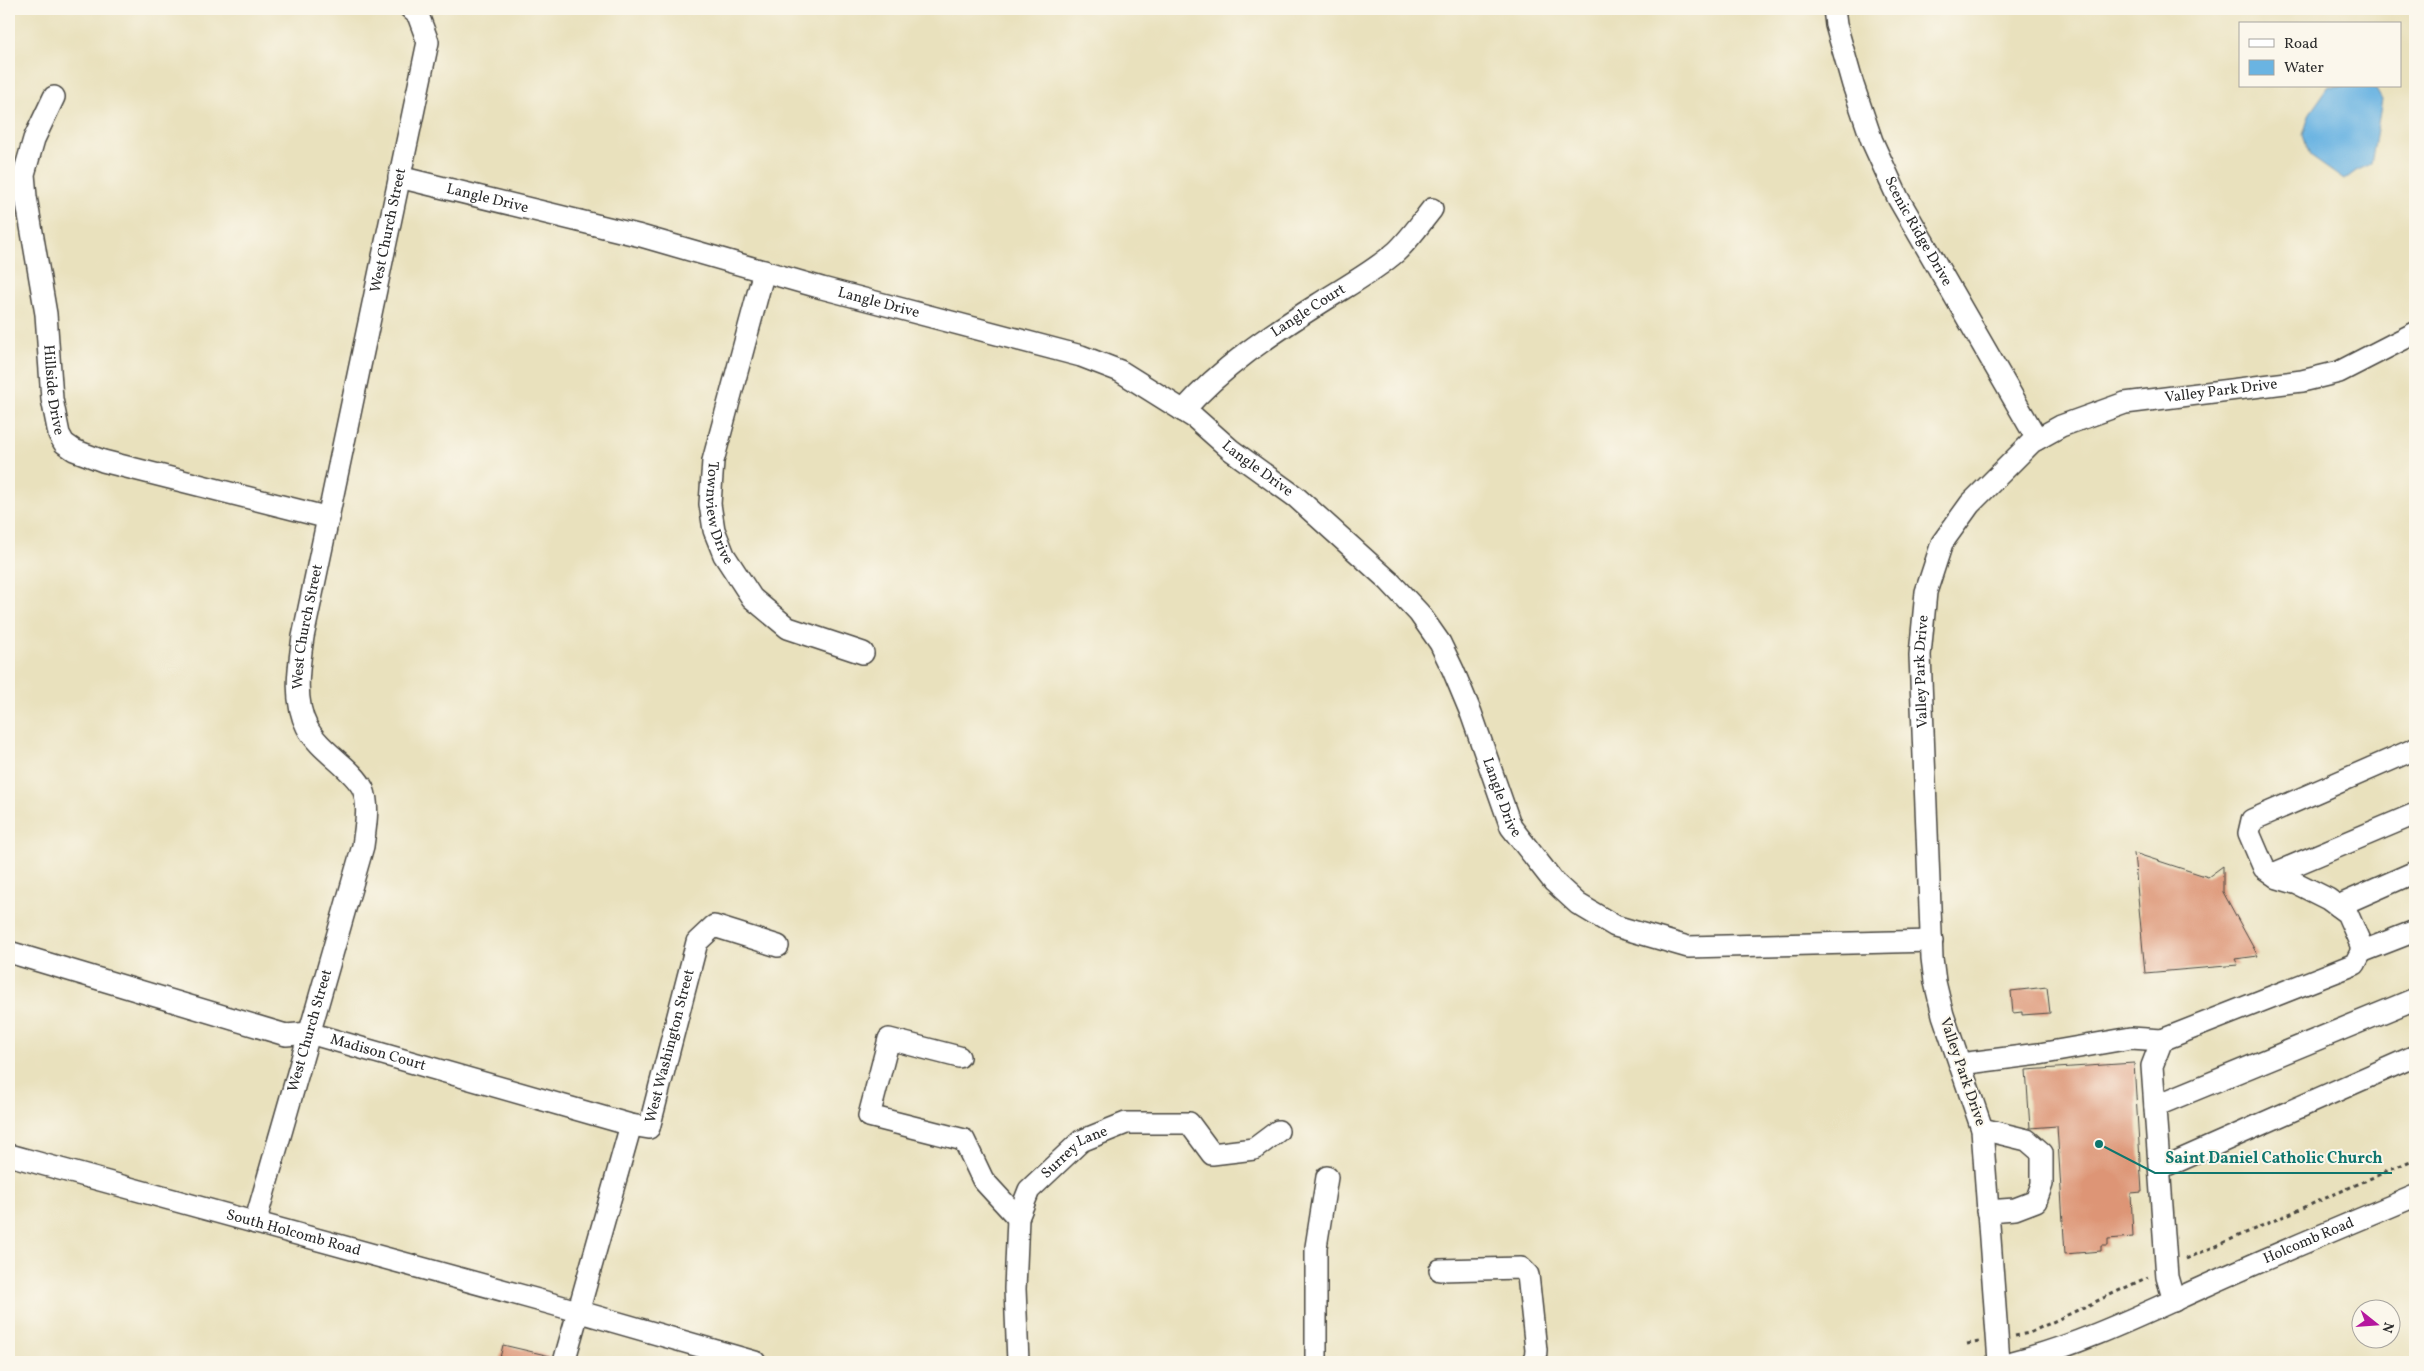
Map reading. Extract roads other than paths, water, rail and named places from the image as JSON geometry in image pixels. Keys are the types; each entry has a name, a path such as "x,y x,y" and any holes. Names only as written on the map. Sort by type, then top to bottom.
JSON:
{"street":[{"name":"West Church Street","path":"255,1223 363,846 367,817 362,789 351,775 328,754 307,727 299,699 298,674 303,637 428,42 418,15 411,9"},
{"name":"Scenic Ridge Drive","path":"1834,9 1836,25 1872,141 1898,198 2037,439"},
{"name":"Hillside Drive","path":"54,96 34,139 24,174 26,197 46,314 52,399 59,434 64,443 74,450 103,461 329,518"},
{"name":"Langle Drive","path":"399,177 640,236 1081,356 1120,371 1183,411 1296,497 1389,581 1418,614 1440,643 1453,670 1471,713 1511,827 1554,882 1578,904 1616,926 1688,948 1932,941"},
{"name":"Langle Court","path":"1183,411 1206,385 1237,359 1286,324 1371,271 1397,252 1432,209"},
{"name":"Townview Drive","path":"764,271 714,461 710,504 714,530 724,555 752,598 788,628 863,653"},
{"name":"Valley Park Drive","path":"1999,1362 1982,1129 1942,1014 1934,982 1920,655 1926,592 1942,543 1970,504 2037,439 2062,426 2125,403 2302,381 2339,372 2415,333"},
{"path":"1960,1064 2039,1054 2131,1038 2162,1040 2355,964 2361,952 2361,945 2347,913 2298,884 2273,874 2264,868 2248,833 2252,820 2415,749"},
{"path":"2273,874 2415,814"},
{"path":"2338,906 2415,872"},
{"name":"West Washington Street","path":"564,1362 632,1126 649,1128 697,942 714,926 778,946"},
{"path":"2361,952 2415,931"},
{"name":"Madison Court","path":"9,952 286,1035 309,1033 632,1126"},
{"path":"2155,1106 2415,1000"},
{"path":"959,1057 889,1040 869,1116 964,1140 983,1180 1018,1218"},
{"path":"2162,1040 2152,1066 2167,1268 2174,1300"},
{"path":"2160,1169 2415,1056"},
{"name":"Surrey Lane","path":"1018,1362 1015,1289 1018,1218 1029,1190 1081,1141 1126,1123 1189,1123 1212,1154 1254,1149 1278,1131"},
{"path":"1982,1129 2027,1140 2042,1152 2042,1184 2036,1201 2015,1209 1987,1211"},
{"name":"South Holcomb Road","path":"9,1155 755,1362"},
{"path":"1316,1362 1316,1247 1328,1177"},
{"name":"Holcomb Road","path":"2013,1362 2115,1328 2203,1287 2415,1196"},
{"path":"1440,1270 1521,1268 1528,1275 1536,1350 1534,1362"}],"water":[{"path":"2328,88 2375,88 2382,100 2371,164 2356,171 2344,180 2310,156 2303,135 2310,113"}],"place":[{"name":"Saint Daniel Catholic Church","path":"2099,1144"}]}
